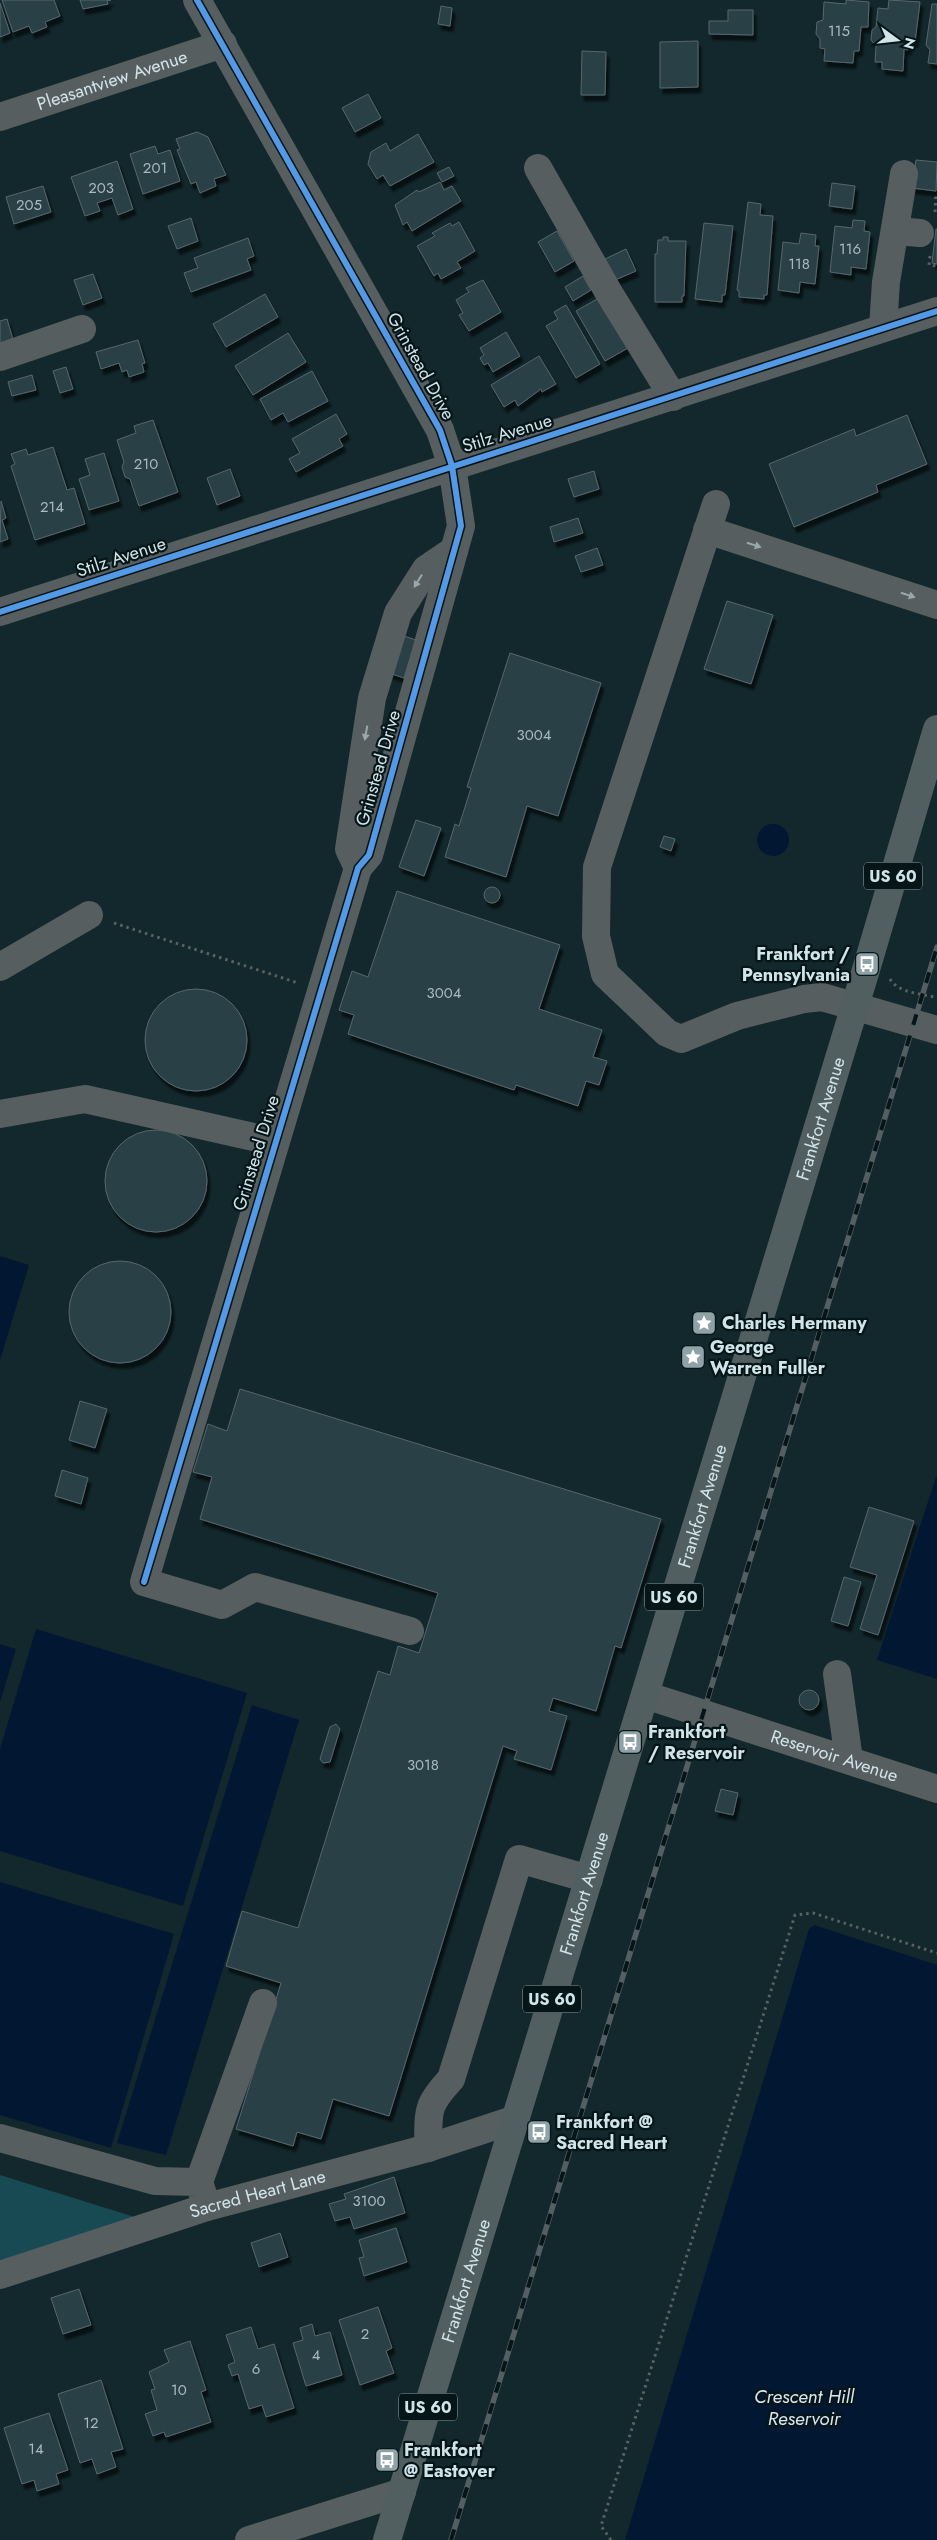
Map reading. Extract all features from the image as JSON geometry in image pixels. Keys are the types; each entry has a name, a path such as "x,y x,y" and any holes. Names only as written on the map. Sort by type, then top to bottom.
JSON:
{"main road":[{"name":"Frankfort Avenue","path":"387,2540 855,1005 937,728"}],"street":[{"name":"Grinstead Drive","path":"197,0 238,76 422,395 440,430 452,466 461,526 369,855 358,868 144,1582 222,1605 255,1586 410,1631"},
{"name":"Pleasantview Avenue","path":"0,117 222,44"},
{"path":"538,168 609,293 673,397"},
{"path":"883,328 886,282 908,232 904,174"},
{"name":"Stilz Avenue","path":"0,612 937,311"},
{"path":"0,357 82,329"},
{"path":"716,504 597,867 596,936 605,974 667,1033 681,1039 737,1016 804,999 822,998 855,1005 937,1030"},
{"path":"707,530 937,605"},
{"name":"Grinstead Drive","path":"358,868 349,849 372,698 398,613 426,568 454,550"},
{"path":"0,967 89,915"},
{"path":"0,1114 85,1098 275,1142"},
{"path":"837,1674 849,1760"},
{"name":"Reservoir Avenue","path":"645,1695 937,1789"},
{"path":"428,2148 430,2106 436,2095 451,2079 518,1859 589,1879"},
{"path":"207,2207 199,2182 263,2003"},
{"name":"Sacred Heart Lane","path":"0,2275 207,2207 428,2148 516,2119"},
{"path":"0,2138 155,2181 199,2182"},
{"path":"249,2540 402,2492"}],"path":[{"path":"89,915 321,990"},
{"path":"890,978 894,985 910,992 918,992 937,998"},
{"path":"611,2540 602,2526 795,1915 813,1913 937,1953"}],"shaded area":[{"path":"0,2175 141,2219 0,2265"}],"water":[{"path":"773,824 779,825 784,829 788,834 788,846 784,851 779,855 773,856 767,855 762,851 758,846 757,840 758,834 762,829 767,825"},
{"path":"0,1256 29,1265 0,1360"},
{"path":"937,1477 937,1679 877,1660"},
{"path":"36,1629 247,1693 183,1906 0,1851 0,1749"},
{"path":"0,1644 16,1649 0,1702"},
{"path":"252,1705 299,1720 166,2155 117,2143"},
{"path":"0,1882 174,1934 111,2148 0,2115"},
{"name":"Crescent Hill Reservoir","path":"814,1925 937,1965 937,2540 625,2540 809,1929"}],"building":[{"path":"2,0 54,0 60,16 45,22 47,27 32,33 29,26 13,32"},
{"path":"80,0 111,0 107,1 108,4 83,9"},
{"path":"846,0 869,2 868,27 861,27 859,51 854,51 853,63 824,61 825,49 820,48 820,39 816,34 817,22 823,20 824,2 846,4"},
{"path":"889,0 920,2 915,42 909,42 908,50 904,49 903,71 882,69 882,62 875,62 876,46 871,40 872,30 876,27 878,8 888,9"},
{"path":"0,3 10,33 0,37"},
{"path":"932,4 937,4 937,64 928,63 930,50 926,45"},
{"path":"441,6 452,8 450,26 438,24"},
{"path":"728,10 753,10 753,35 709,34 709,21 728,21"},
{"path":"698,41 698,87 660,88 660,42"},
{"path":"582,51 606,52 605,95 581,95"},
{"path":"368,94 381,118 355,132 342,108"},
{"path":"197,132 208,137 226,175 214,179 216,186 200,193 196,182 191,184 177,150 180,149 176,139"},
{"path":"418,134 434,162 390,186 383,175 377,179 368,164 371,152 386,143 390,151"},
{"path":"155,146 158,154 170,150 180,181 143,194 130,154"},
{"path":"916,160 937,162 936,191 912,188"},
{"path":"117,161 133,209 118,215 112,198 97,203 100,211 85,216 71,177"},
{"path":"449,167 454,176 442,182 437,173"},
{"path":"440,182 444,190 452,186 461,201 412,231 407,222 403,225 395,205 417,190 419,192"},
{"path":"832,183 855,186 852,209 829,206"},
{"path":"43,186 51,212 14,224 6,197"},
{"path":"748,202 761,204 760,215 773,216 767,295 764,295 764,299 739,297 739,291 737,290"},
{"path":"191,218 198,241 177,249 168,226"},
{"path":"853,220 865,221 864,231 870,232 866,269 851,267 851,275 830,272 835,226 852,228"},
{"path":"459,222 475,251 457,262 461,268 441,279 438,273 434,276 417,246 435,236 432,233 450,223 452,226"},
{"path":"704,223 733,226 725,295 722,295 722,302 695,299"},
{"path":"937,229 937,264 932,263"},
{"path":"557,231 574,261 555,272 538,242"},
{"path":"801,233 816,235 815,246 819,246 815,284 800,282 799,293 778,290 783,242 799,244"},
{"path":"663,237 668,237 668,241 686,241 684,296 682,296 682,302 655,302 655,254 657,254 658,240 663,240"},
{"path":"248,238 254,256 247,259 251,270 191,292 184,273 198,268 194,258"},
{"path":"626,249 636,271 615,280 605,259"},
{"path":"93,274 102,298 83,305 74,280"},
{"path":"583,276 591,290 573,301 565,287"},
{"path":"483,280 501,312 469,331 459,315 463,313 456,300 469,292 466,288"},
{"path":"265,294 278,317 226,347 213,324"},
{"path":"599,298 628,348 605,361 576,311"},
{"path":"566,305 600,364 576,378 546,326 558,319 554,312"},
{"path":"7,319 14,343 0,347 0,321"},
{"path":"506,332 520,356 493,372 488,363 484,365 481,360 480,358 484,355 480,348"},
{"path":"288,333 306,362 253,395 235,366"},
{"path":"138,340 145,363 142,364 144,372 129,377 127,370 122,372 119,363 101,369 96,352"},
{"path":"539,356 556,384 542,392 541,389 518,406 515,400 504,407 491,385"},
{"path":"66,367 73,389 60,393 53,371"},
{"path":"312,371 328,401 288,422 283,413 271,420 260,399"},
{"path":"32,375 36,390 12,396 8,382"},
{"path":"336,414 347,434 339,439 343,446 296,472 289,459 300,453 292,439"},
{"path":"907,415 927,464 876,485 878,492 794,527 769,464 854,429 856,436"},
{"path":"153,420 178,492 139,506 130,479 125,477 122,467 124,462 117,440 136,433 134,426"},
{"path":"53,447 67,490 74,488 85,524 35,540 11,466 15,464 11,454 26,449 28,455"},
{"path":"104,453 119,501 89,510 79,479 90,475 85,459"},
{"path":"230,469 240,496 217,505 207,478"},
{"path":"594,471 599,489 574,497 568,479"},
{"path":"1,501 6,518 2,520 8,539 0,542"},
{"path":"578,518 583,533 554,542 550,527"},
{"path":"597,548 603,565 581,572 575,556"},
{"path":"727,601 773,615 751,684 704,669"},
{"path":"401,635 416,640 404,678 389,673"},
{"path":"510,653 601,683 558,816 527,806 506,877 445,857 455,824 459,826 471,788 467,787"},
{"path":"416,820 441,828 424,876 399,867"},
{"path":"664,836 675,839 671,851 660,847"},
{"path":"492,887 500,895 492,903 484,895"},
{"path":"397,891 560,945 539,1009 602,1030 593,1057 607,1061 599,1085 586,1081 578,1106 516,1085 514,1090 348,1034 354,1015 339,1010 352,971 368,977"},
{"path":"196,989 215,993 232,1004 243,1021 247,1040 243,1059 232,1076 215,1087 196,1091 177,1087 160,1076 149,1059 145,1040 149,1021 160,1004 177,993"},
{"path":"156,1130 175,1134 192,1145 203,1162 207,1181 203,1200 192,1217 175,1228 156,1232 137,1228 120,1217 109,1200 105,1181 109,1162 120,1145 137,1134"},
{"path":"120,1261 139,1265 156,1276 167,1293 171,1312 167,1331 156,1348 139,1359 120,1363 101,1359 84,1348 73,1331 69,1312 73,1293 84,1276 101,1265"},
{"path":"240,1389 661,1519 621,1648 615,1646 596,1711 553,1698 549,1711 567,1716 551,1770 514,1759 517,1751 503,1746 389,2116 333,2099 321,2139 297,2132 293,2146 236,2129 281,1983 226,1966 242,1911 298,1928 378,1671 390,1675 398,1646 419,1653 438,1593 200,1519 212,1477 193,1472 208,1424 227,1431"},
{"path":"80,1401 107,1409 95,1448 69,1440"},
{"path":"62,1470 88,1478 81,1504 55,1496"},
{"path":"869,1507 914,1521 878,1635 860,1629 877,1575 850,1567"},
{"path":"844,1577 861,1582 848,1626 831,1621"},
{"path":"805,1690 813,1690 819,1696 819,1704 813,1710 805,1710 799,1704 799,1696"},
{"path":"336,1724 340,1729 330,1762 323,1763 320,1759 330,1727"},
{"path":"721,1789 738,1793 733,1815 715,1811"},
{"path":"394,2177 405,2213 354,2229 350,2217 335,2221 329,2204 346,2199 344,2194"},
{"path":"396,2228 407,2262 364,2276 359,2258 364,2257 359,2240"},
{"path":"280,2233 288,2257 259,2267 251,2243"},
{"path":"79,2289 91,2325 63,2334 51,2298"},
{"path":"378,2307 392,2348 386,2351 394,2373 360,2385 339,2320"},
{"path":"312,2324 315,2336 330,2332 342,2375 306,2386 293,2343 303,2340 300,2328"},
{"path":"251,2327 258,2349 274,2344 294,2408 266,2417 262,2405 249,2409 238,2374 232,2376 228,2365 235,2362 226,2335"},
{"path":"190,2341 206,2390 201,2392 211,2422 166,2437 164,2432 153,2436 145,2414 157,2410 151,2390 155,2389 149,2372 169,2362 164,2350"},
{"path":"101,2380 123,2449 111,2452 116,2467 97,2474 92,2459 80,2463 58,2394"},
{"path":"49,2413 68,2470 56,2474 59,2484 37,2491 34,2480 22,2484 4,2428"}],"railway":[{"path":"451,2540 937,947"}],"cycle path":[{"path":"144,1582 358,868 369,855 461,526 452,466 440,430 197,0"},
{"path":"0,612 937,311"}],"place":[{"name":"Frankfort / Pennsylvania","path":"867,964"},
{"name":"Charles Hermany","path":"704,1323"},
{"name":"George Warren Fuller","path":"693,1357"},
{"name":"Frankfort / Reservoir","path":"630,1742"},
{"name":"Frankfort @ Sacred Heart","path":"539,2132"},
{"name":"Frankfort @ Eastover","path":"387,2460"}]}
